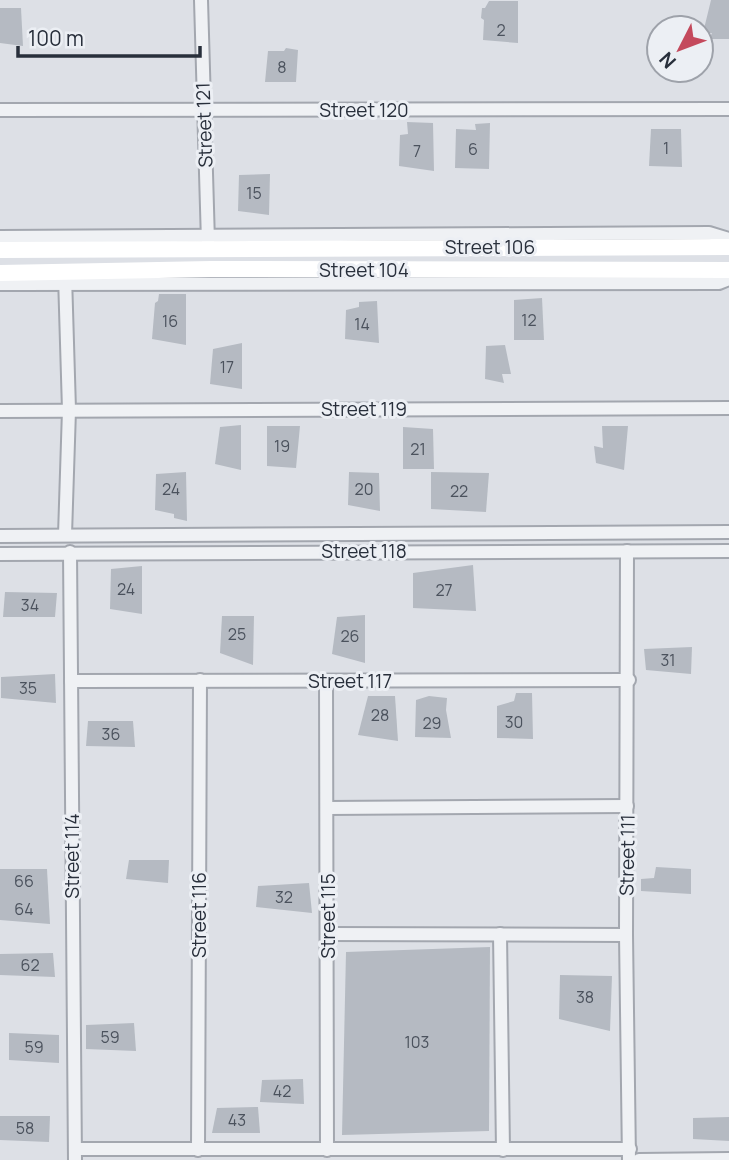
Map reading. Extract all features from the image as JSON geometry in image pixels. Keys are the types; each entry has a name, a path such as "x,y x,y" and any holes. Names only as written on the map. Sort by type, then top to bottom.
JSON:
{"street":[{"name":"Street 121","path":"201,0 208,243"},
{"name":"Street 120","path":"0,110 729,109"},
{"path":"208,243 624,240 709,233 729,239"},
{"path":"0,237 43,243"},
{"name":"Street 106","path":"0,250 43,243 480,247 624,240 729,247"},
{"path":"480,247 481,271"},
{"name":"Street 104","path":"0,273 65,278 211,269 340,277 481,271 618,277 729,270"},
{"path":"340,277 618,277 719,283 729,279"},
{"path":"0,284 65,278 69,410 65,535"},
{"name":"Street 119","path":"0,411 729,408"},
{"path":"0,536 729,532"},
{"name":"Street 111","path":"627,551 629,680 626,935 629,1155"},
{"name":"Street 118","path":"0,554 729,551"},
{"name":"Street 114","path":"70,552 75,1155"},
{"name":"Street 116","path":"198,1150 200,680"},
{"name":"Street 117","path":"71,681 629,680"},
{"name":"Street 115","path":"327,681 327,1150"},
{"path":"328,808 628,806"},
{"path":"327,934 626,935"},
{"path":"500,934 503,1150"},
{"path":"75,1155 198,1150 503,1150 629,1155"},
{"path":"639,1160 729,1159"}],"building":[{"path":"711,0 729,0 729,39 715,39 715,14 708,14"},
{"path":"489,1 518,1 518,43 483,40 482,8 485,8"},
{"path":"0,8 21,8 23,46 0,43"},
{"path":"286,48 298,50 296,82 265,82 268,51 284,51"},
{"path":"407,122 433,123 434,171 399,166 400,135 408,134"},
{"path":"490,123 489,169 455,168 456,129 476,130 475,124"},
{"path":"651,129 681,129 682,167 649,166"},
{"path":"270,174 269,215 238,211 239,175"},
{"path":"159,294 186,294 186,345 152,339 155,303"},
{"path":"542,298 544,340 514,340 514,300"},
{"path":"377,301 379,343 345,339 346,310 359,307 359,302"},
{"path":"242,343 242,389 210,384 213,349"},
{"path":"505,345 511,374 502,374 504,383 485,379 486,346"},
{"path":"241,425 241,470 215,464 220,427"},
{"path":"267,426 300,426 296,468 267,466"},
{"path":"602,426 628,426 624,470 596,463 594,446 603,448"},
{"path":"403,427 433,429 434,469 403,469"},
{"path":"186,472 187,521 174,518 174,514 155,510 156,474"},
{"path":"349,472 379,473 380,511 348,505"},
{"path":"431,472 489,473 486,512 431,509"},
{"path":"473,565 476,611 413,608 413,573"},
{"path":"142,566 142,614 110,609 111,569"},
{"path":"5,592 57,593 55,617 3,617"},
{"path":"365,615 365,663 332,654 337,617"},
{"path":"222,616 254,616 253,665 220,653"},
{"path":"692,647 691,674 646,670 644,649"},
{"path":"55,674 56,703 1,698 1,677"},
{"path":"516,693 532,693 533,739 497,738 497,706 514,701"},
{"path":"368,696 395,696 398,741 358,735"},
{"path":"429,696 447,698 446,710 451,738 415,737 416,700"},
{"path":"88,721 133,721 135,747 86,746"},
{"path":"129,860 169,860 168,883 126,879"},
{"path":"656,867 691,869 691,894 641,891 641,879 654,878"},
{"path":"0,869 47,869 50,924 0,920"},
{"path":"309,883 312,913 256,907 258,886"},
{"path":"490,947 489,1131 342,1135 346,952"},
{"path":"53,953 55,977 0,975 0,954"},
{"path":"560,975 612,976 610,1031 559,1019"},
{"path":"134,1023 136,1051 86,1049 86,1025"},
{"path":"9,1033 59,1035 59,1063 9,1060"},
{"path":"303,1079 304,1104 260,1102 262,1080"},
{"path":"258,1107 260,1133 212,1133 217,1108"},
{"path":"0,1116 50,1116 49,1142 0,1140"},
{"path":"729,1117 729,1141 693,1139 693,1118"}]}
